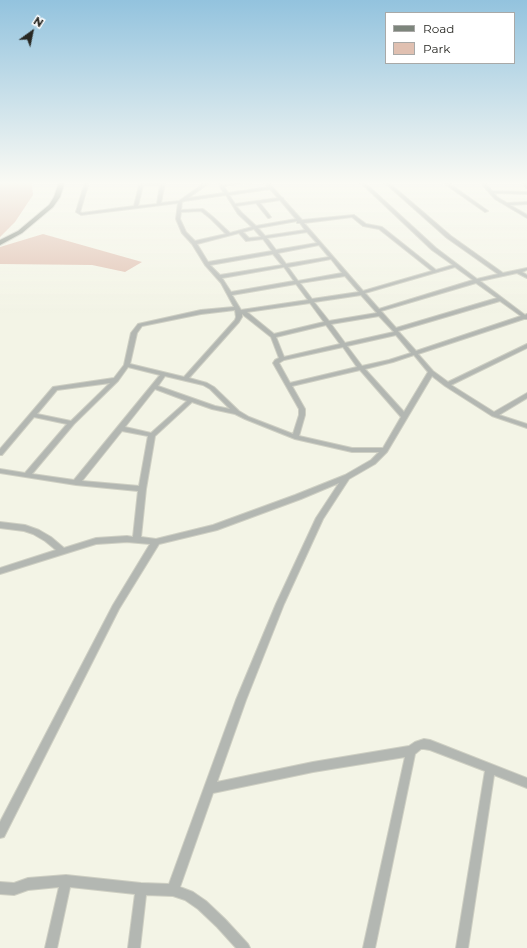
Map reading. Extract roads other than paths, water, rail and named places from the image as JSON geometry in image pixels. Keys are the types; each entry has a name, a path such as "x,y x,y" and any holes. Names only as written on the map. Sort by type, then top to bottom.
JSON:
{"main road":[{"path":"0,243 20,232 27,226"}],"street":[{"path":"181,226 184,233 194,243 207,264 223,282 239,310 273,336 282,359"},
{"path":"220,226 229,235"},
{"path":"194,243 240,231 266,226"},
{"path":"303,226 432,372 447,386 494,415 527,426"},
{"path":"373,226 380,228 435,272"},
{"path":"408,226 455,266 526,317"},
{"path":"437,226 449,237 502,275"},
{"path":"255,228 298,283 342,345 404,416"},
{"path":"240,231 248,240 307,231"},
{"path":"207,264 319,244"},
{"path":"219,277 331,258"},
{"path":"27,475 72,423 116,380 127,365 134,333 140,324 201,312 239,310 361,292 455,266"},
{"path":"273,336 326,322 379,312 476,281 527,269"},
{"path":"518,271 527,277"},
{"path":"229,294 345,274"},
{"path":"295,437 302,415 302,409 276,363 277,361 397,332 500,299"},
{"path":"186,378 237,321 239,310"},
{"path":"288,385 361,368 416,353 526,317"},
{"path":"447,386 527,346"},
{"path":"127,365 186,378 204,384 212,388 237,412 247,418 295,437 352,450 385,450"},
{"path":"0,571 96,541 137,540 156,542 214,528 347,477 373,462 385,450 404,416 432,372"},
{"path":"76,483 164,374"},
{"path":"0,453 55,388 116,380"},
{"path":"155,386 214,408 237,412"},
{"path":"494,415 527,395"},
{"path":"137,540 142,489 152,435 191,400"},
{"path":"33,415 72,423"},
{"path":"120,428 152,435"},
{"path":"0,471 76,483 142,489"},
{"path":"173,890 211,788 241,700 280,604 320,518 347,477"},
{"path":"0,526 25,528 36,532 48,539 62,551"},
{"path":"0,832 116,607 156,542"},
{"path":"211,788 299,770 411,751 419,745 430,745 527,783"},
{"path":"369,948 411,751"},
{"path":"462,948 490,769"},
{"path":"0,888 14,889 28,884 66,881 141,889 173,890 189,896 202,905 244,948"},
{"path":"51,948 66,881"},
{"path":"134,948 141,889"}]}
